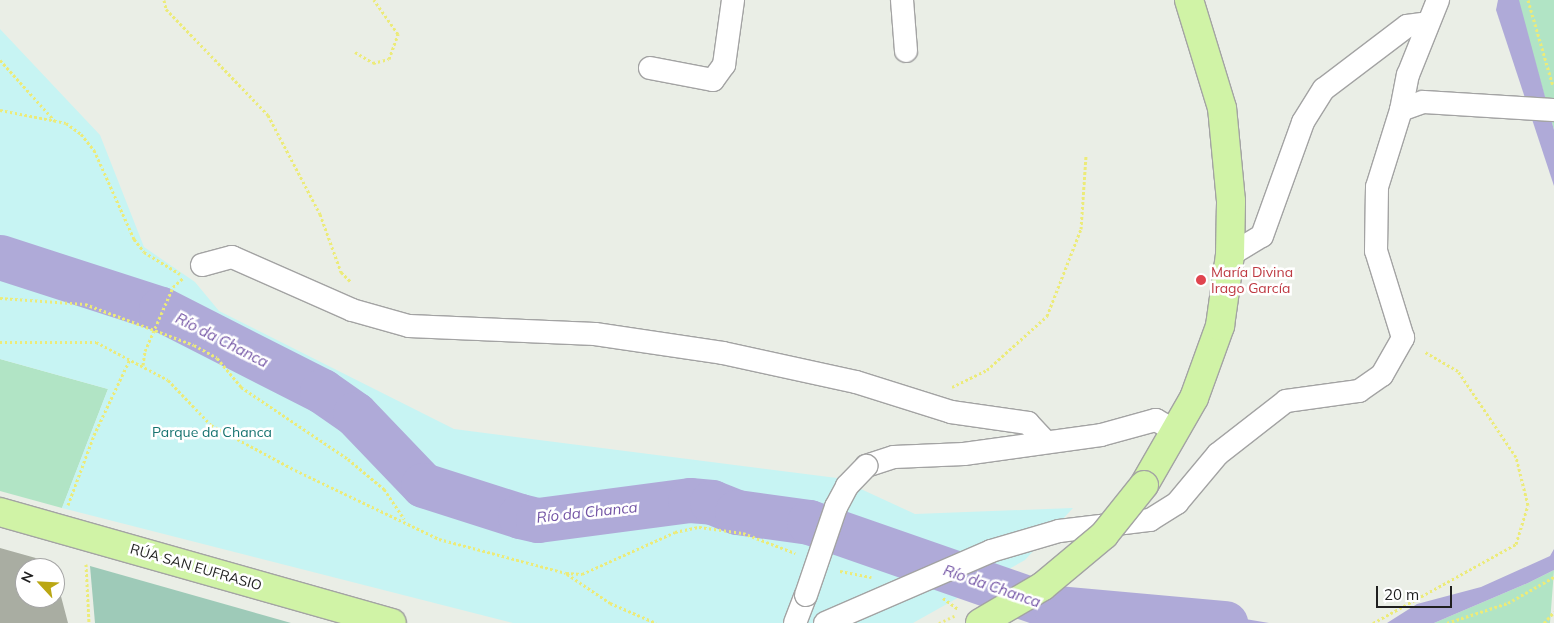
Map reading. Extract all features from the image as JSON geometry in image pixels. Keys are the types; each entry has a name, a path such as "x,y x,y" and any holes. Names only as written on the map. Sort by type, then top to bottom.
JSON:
{"main road":[{"path":"972,618 1051,580 1104,535 1144,485 1177,432 1220,326 1230,255 1231,200 1222,108 1189,0"},
{"name":"RÚA SAN EUFRASIO","path":"0,512 392,623"}],"street":[{"path":"650,68 713,80 724,65 733,0"},
{"path":"902,0 906,51"},
{"path":"825,623 991,552 1059,531 1150,520 1177,503 1218,454 1252,424 1286,401 1359,391 1382,375 1403,338 1376,250 1377,187 1401,110 1408,75 1438,0"},
{"path":"1230,255 1262,236 1302,122 1324,89 1407,26 1428,23"},
{"path":"1401,110 1423,102 1525,111 1553,104"},
{"path":"194,271 232,257 352,310 409,326 595,334 723,352 856,382 951,412 1028,423 1046,442"},
{"path":"794,623 806,595 836,507 848,486 866,466 894,456 964,454 1046,442 1156,420 1177,432"}],"path":[{"path":"164,0 166,9 268,115 320,214 341,272 357,289"},
{"path":"355,52 373,63 389,59 398,34 374,0"},
{"path":"1528,0 1553,104"},
{"path":"0,60 55,121"},
{"path":"0,110 55,121 74,128 94,150 134,239 144,252 194,271"},
{"path":"927,404 987,370 1047,316 1081,229 1086,156"},
{"path":"143,365 145,351 173,287"},
{"path":"0,298 85,304 194,345 217,358 241,386 384,489 404,520"},
{"path":"1373,623 1516,544 1528,505 1516,457 1458,371 1403,338"},
{"path":"0,342 80,339 130,359 168,380 211,425 295,470 404,520 440,539 566,573 582,574 675,532 699,527 743,533 806,557"},
{"path":"66,514 94,435 130,359"},
{"path":"87,561 84,574 89,623"},
{"path":"832,568 921,582 972,618"},
{"path":"566,573 610,603 656,623"},
{"path":"1447,623 1508,603 1554,577"},
{"path":"1544,623 1554,612"}],"green space":[{"path":"1519,0 1554,0 1554,130 1519,5"},
{"name":"Parque da Chanca","path":"0,29 100,135 144,247 195,282 219,311 454,429 837,478 915,514 1073,508 1025,560 913,623 513,623 62,508 108,389 0,359"},
{"path":"0,359 108,389 62,508 0,491"},
{"path":"90,566 277,619 291,623 95,623"},
{"path":"1554,570 1550,623 1434,623 1528,583"},
{"path":"1045,617 1125,623 1034,623"}],"shaded area":[{"path":"1498,0 1519,0 1554,130 1554,186 1496,10"},
{"path":"1554,549 1554,570 1528,583 1434,623 1387,623 1417,604 1481,587 1550,556"},
{"path":"1061,603 1192,610 1269,623 1125,623 1045,617"}],"building":[{"path":"0,548 36,558 15,558 15,608 64,608 68,623 0,623"}],"waterway":[{"name":"Río da Chanca","path":"0,257 161,309 322,391 355,414 423,485 520,516 538,520 690,500 712,502 737,512 809,522 1056,608 1225,623"}],"place":[{"name":"María Divina Irago García","path":"1201,280"}]}
